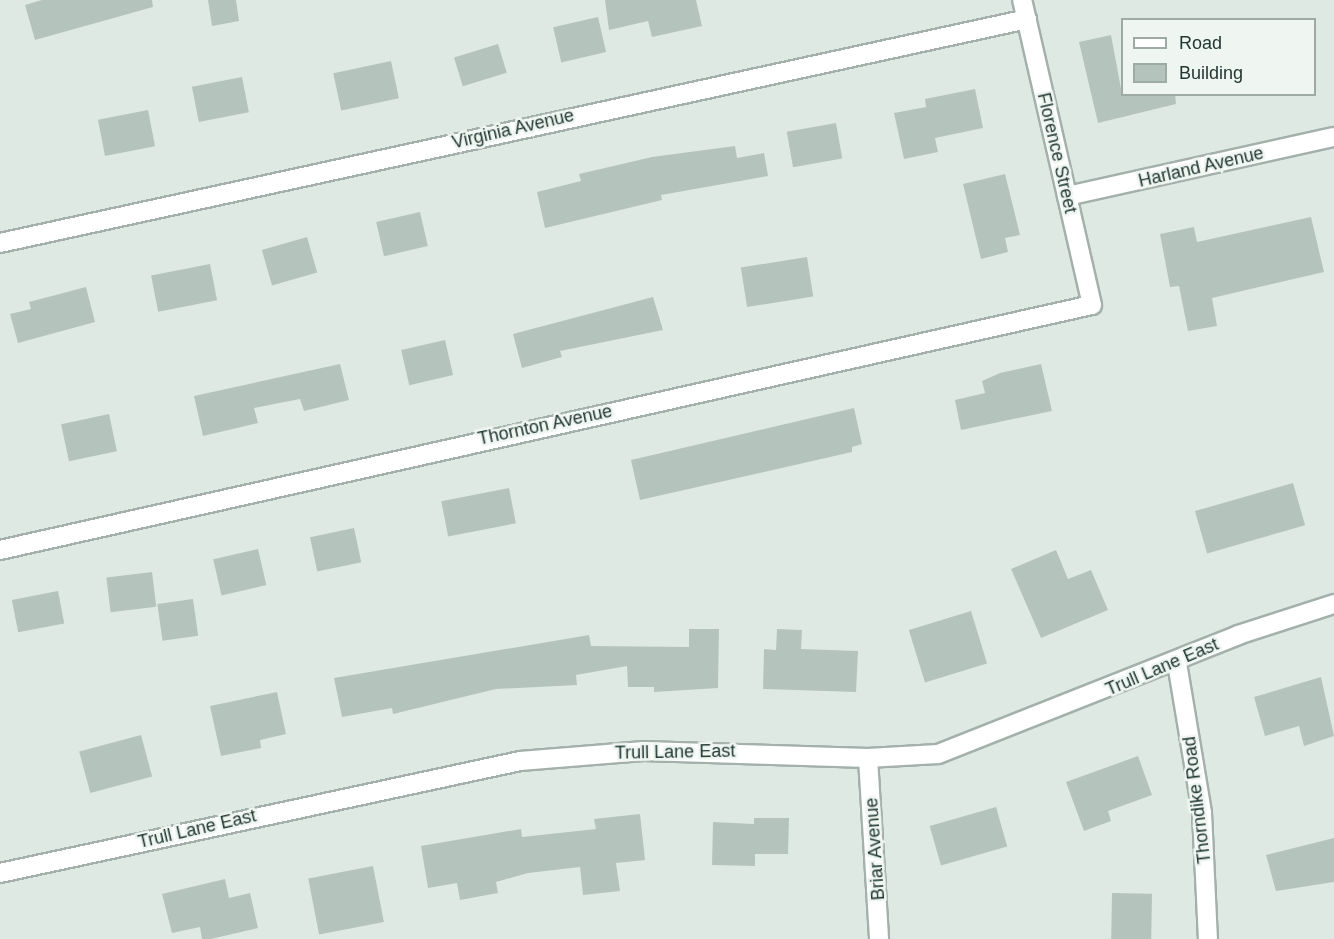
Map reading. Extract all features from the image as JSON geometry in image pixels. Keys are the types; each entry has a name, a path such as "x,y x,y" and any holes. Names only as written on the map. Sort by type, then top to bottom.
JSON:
{"street":[{"name":"Florence Street","path":"1022,0 1092,305"},
{"name":"Virginia Avenue","path":"0,243 1027,19"},
{"name":"Harland Avenue","path":"1067,196 1334,137"},
{"name":"Thornton Avenue","path":"0,550 1092,305"},
{"name":"Trull Lane East","path":"0,873 520,760 702,751 915,758 960,748 1334,604"},
{"name":"Thorndike Road","path":"1177,663 1202,813 1208,939"},
{"name":"Briar Avenue","path":"868,758 879,939"}],"building":[{"path":"42,0 152,0 153,7 35,40 25,5"},
{"path":"208,0 236,0 239,21 212,26"},
{"path":"605,0 696,0 702,26 652,37 648,21 609,30"},
{"path":"598,17 606,52 561,62 553,27"},
{"path":"1111,35 1121,96 1175,96 1176,104 1098,123 1079,42"},
{"path":"498,44 507,73 463,86 454,57"},
{"path":"391,61 399,98 341,110 333,73"},
{"path":"242,77 249,112 199,122 192,87"},
{"path":"975,89 983,128 935,138 938,152 904,159 894,113 926,107 925,99"},
{"path":"148,110 155,146 105,156 98,120"},
{"path":"836,123 842,158 793,167 787,132"},
{"path":"735,146 737,158 764,153 768,176 661,195 662,200 545,228 537,192 581,181 579,174 652,157"},
{"path":"1005,174 1020,235 1005,238 1008,252 981,259 963,184"},
{"path":"420,212 428,246 384,256 376,222"},
{"path":"1311,217 1324,272 1212,298 1217,326 1188,331 1179,286 1170,287 1160,234 1194,227 1197,242"},
{"path":"307,237 317,273 272,286 262,250"},
{"path":"807,257 813,297 747,307 741,267"},
{"path":"210,264 217,300 158,312 151,275"},
{"path":"86,287 95,322 18,343 10,314 31,309 29,302"},
{"path":"653,297 663,330 560,351 562,357 522,368 513,334"},
{"path":"445,340 453,375 409,385 401,350"},
{"path":"340,364 349,400 304,411 300,399 254,408 258,423 203,436 194,396"},
{"path":"1041,364 1052,411 961,430 955,400 985,393 982,381 1000,373"},
{"path":"854,408 862,444 852,447 852,452 640,500 631,460"},
{"path":"109,414 117,451 69,461 61,424"},
{"path":"1293,483 1305,525 1207,553 1195,511"},
{"path":"509,488 516,523 448,537 441,501"},
{"path":"354,528 361,562 317,572 310,537"},
{"path":"258,549 266,585 222,595 213,559"},
{"path":"1056,550 1068,579 1091,570 1108,610 1041,638 1011,569"},
{"path":"152,572 156,607 111,612 106,578"},
{"path":"58,591 64,623 18,632 12,600"},
{"path":"193,599 198,636 162,641 157,604"},
{"path":"971,611 987,664 925,683 909,630"},
{"path":"689,629 719,629 718,688 654,692 654,687 628,687 627,666 576,675 577,685 496,689 393,714 392,708 342,717 334,678 589,635 591,646 689,647"},
{"path":"777,629 802,630 801,649 858,651 856,692 763,689 764,649 776,650"},
{"path":"1321,677 1334,736 1304,746 1299,726 1265,736 1254,697"},
{"path":"277,692 286,734 260,740 261,748 221,756 210,706"},
{"path":"141,735 152,777 90,793 79,752"},
{"path":"1138,756 1152,795 1108,811 1111,821 1084,831 1066,782"},
{"path":"996,807 1007,846 941,865 930,826"},
{"path":"640,814 645,860 616,863 620,891 583,895 580,867 528,873 496,882 498,893 460,900 457,883 428,888 421,846 521,829 522,837 596,829 594,819"},
{"path":"754,818 789,818 788,854 755,854 755,866 712,865 713,822 754,824"},
{"path":"1334,838 1334,882 1276,891 1266,855"},
{"path":"373,866 384,922 319,935 308,879"},
{"path":"225,879 229,898 250,893 258,928 211,939 202,939 200,927 172,933 162,894"},
{"path":"1112,893 1152,894 1151,939 1111,939"}]}
